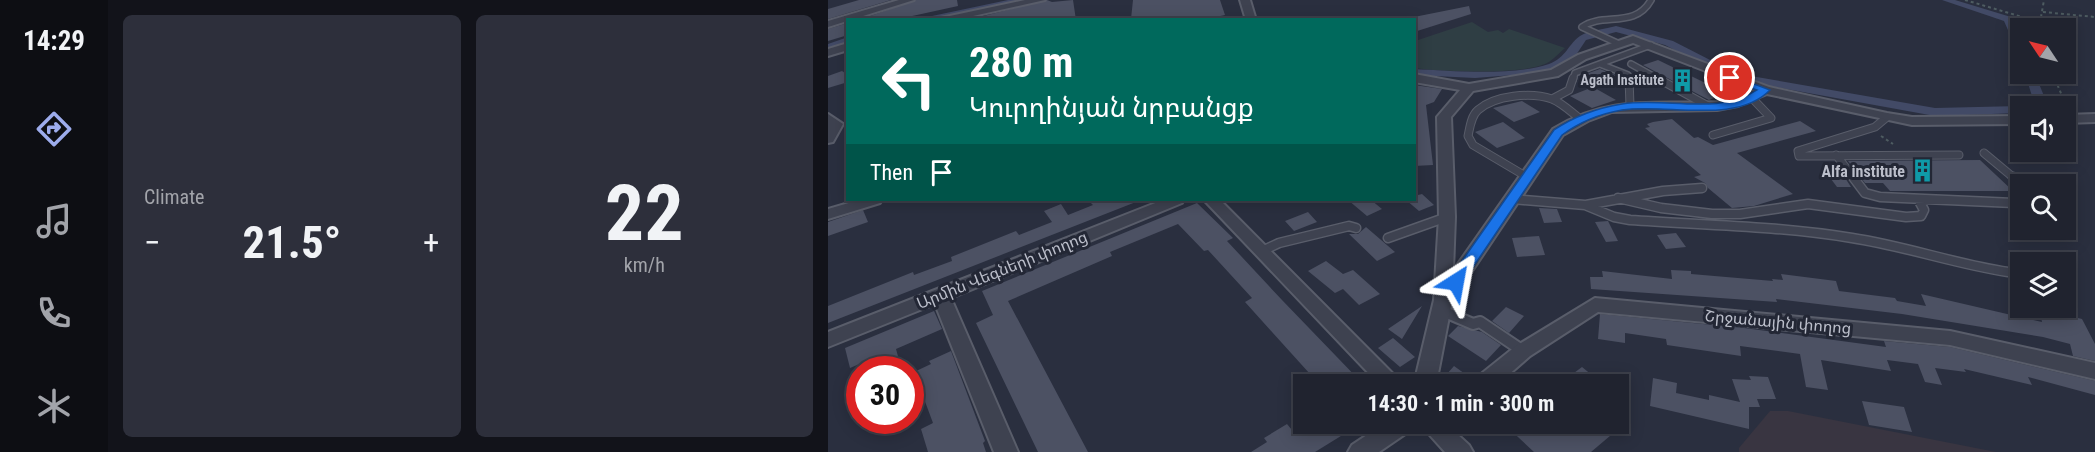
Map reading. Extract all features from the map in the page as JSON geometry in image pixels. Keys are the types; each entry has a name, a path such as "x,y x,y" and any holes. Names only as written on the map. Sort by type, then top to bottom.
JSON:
{"street":[{"path":"848,18 909,0"},
{"path":"946,18 1040,0"},
{"path":"1245,0 1250,18"},
{"path":"828,24 846,19"},
{"path":"1416,78 1469,88 1554,73 1582,57 1633,39 1765,90 1887,117 1912,121 2010,120"},
{"path":"828,53 846,47"},
{"path":"1427,374 1442,305 1447,217 1444,117 1469,88"},
{"path":"1442,305 1558,132 1579,118 1630,106 1721,106 1752,98 1765,90"},
{"path":"828,118 836,124 828,139"},
{"path":"2076,119 2095,118"},
{"path":"828,214 871,201"},
{"name":"Արմին Վեգների փողոց","path":"828,340 1174,201"},
{"path":"1213,201 1382,374"},
{"path":"941,295 1006,452"},
{"name":"Շրջանային փողոց","path":"1496,374 1523,351 1595,304 1950,338 2095,371"},
{"path":"1360,452 1387,434"},
{"path":"1442,434 1461,452"}],"lane":[{"path":"1617,43 1587,30 1583,25 1639,14 1651,0"},
{"path":"1552,99 1569,90 1575,74 1651,45"},
{"path":"1600,64 1628,75 1631,88 1630,106"},
{"path":"1631,64 1641,72 1708,106"},
{"path":"1527,177 1473,145 1468,136 1472,118 1480,108 1520,95 1552,99 1579,118"},
{"path":"1713,135 1771,118 1752,98"},
{"path":"1887,117 1870,129 1798,151 1799,156 1810,158 1836,154 1959,156"},
{"path":"1984,153 2012,174"},
{"path":"1836,154 1865,193 1880,197 2010,203"},
{"path":"1512,199 1586,205 1664,191 1702,188"},
{"path":"1618,198 1639,205 1737,214 1807,204 1838,206 1882,217 1903,218 1921,216 1924,210 1918,199"},
{"path":"1586,205 1614,217 1630,220 1805,231 1855,238 1969,266 2008,272"},
{"path":"1388,238 1447,217"},
{"path":"1262,251 1279,243 1348,226 1356,228"},
{"path":"1442,305 1473,324 1480,322 1523,351"}],"path":[{"path":"1965,0 2026,18"},
{"path":"2035,18 2041,17 2044,0"},
{"path":"2043,12 2095,17"},
{"path":"1870,129 1909,155"}],"shaded area":[{"path":"1472,22 1488,32 1498,30 1503,33 1509,29 1565,48 1547,63 1536,67 1502,71 1443,71 1416,68 1416,41"},
{"path":"1770,411 1788,411 1996,452 1739,452 1739,448"}],"building":[{"path":"859,0 891,0 828,19 828,9"},
{"path":"916,0 957,0 958,6 903,18 865,18"},
{"path":"1047,0 1052,2 1073,0 1076,18 980,18"},
{"path":"1133,0 1220,0 1225,15 1211,18 1131,18"},
{"path":"1469,6 1471,14 1416,31 1416,18 1414,17"},
{"path":"846,24 846,36 828,41 828,29"},
{"name":"Agath Institute","path":"1658,60 1726,93 1709,100 1643,65"},
{"path":"1600,69 1623,79 1603,86 1583,75"},
{"path":"842,71 846,74 846,83 828,88 828,76"},
{"path":"1416,85 1442,89 1434,102 1426,105 1433,165 1416,166"},
{"path":"1593,87 1616,100 1592,108 1570,96"},
{"path":"1522,101 1540,112 1514,122 1493,108"},
{"path":"1672,119 1694,138 1698,137 1713,145 1800,121 1816,131 1737,153 1793,194 1754,206 1732,208 1705,183 1694,177 1701,175 1645,128 1650,127 1647,124 1653,122"},
{"path":"1503,122 1525,138 1497,148 1475,132"},
{"name":"Alfa institute","path":"1980,160 2010,188 2010,191 1890,191 1883,183 1865,183 1848,161"},
{"path":"1822,167 1838,167 1851,187 1837,187"},
{"path":"1422,194 1434,205 1419,211 1407,201 1416,201 1416,196"},
{"path":"1089,201 1138,201 828,323 828,306 913,272 914,275 952,261 951,257 1016,231 1019,235 1052,222 1044,211 1061,204 1068,215 1093,205"},
{"path":"1349,201 1372,201 1382,209 1367,216"},
{"path":"1197,203 1233,238 1227,241 1353,374 1310,374 1245,302 1252,298 1208,250 1204,251 1178,224 1110,252 1112,256 1008,301 1088,452 1038,452 976,323 993,315 982,291"},
{"path":"1539,208 1557,209 1562,222 1544,223"},
{"path":"863,210 868,222 828,236 828,222"},
{"path":"1308,212 1317,222 1294,231 1285,221"},
{"path":"1608,221 1618,241 1606,242 1595,222"},
{"path":"1366,227 1395,252 1377,261 1349,234 1358,234"},
{"path":"1676,233 1686,247 1666,249 1657,235"},
{"path":"1539,236 1545,255 1517,257 1512,238"},
{"path":"1326,261 1343,274 1353,270 1380,294 1359,305 1343,289 1335,293 1308,271"},
{"path":"1671,270 1691,271 1691,274 1773,281 1772,279 1783,280 1781,274 1836,281 1839,291 1895,298 1897,301 1926,306 1921,294 2010,315 2010,318 2025,318 2042,322 2041,318 2076,317 2082,319 2095,344 2095,361 2073,356 2070,344 2043,337 1902,314 1776,299 1777,302 1591,289 1590,277 1603,277 1602,271 1672,279"},
{"path":"1422,306 1402,339 1388,329"},
{"path":"1506,307 1524,316 1509,333 1492,321"},
{"path":"934,311 942,329 896,349 898,356 847,356 845,348"},
{"path":"1600,314 1744,328 1886,347 1884,341 1950,347 2095,381 2095,395 2028,377 2032,385 1964,369 1966,372 1935,368 1942,385 1925,382 1918,364 1887,360 1891,371 1821,360 1828,390 1806,387 1800,354 1740,346 1741,356 1667,345 1666,339 1625,333 1625,343 1598,339"},
{"path":"1458,326 1482,332 1501,345 1486,361 1448,336"},
{"path":"1393,338 1415,357 1400,367 1378,348"},
{"path":"951,351 985,441 983,443 986,452 928,452 923,434 924,428 933,423 924,399 924,367 931,364 929,361"},
{"path":"1454,366 1465,374 1447,374"},
{"path":"1582,367 1591,374 1573,374"},
{"path":"1749,376 1768,377 1776,399 1757,399 1760,407 1749,407 1749,429 1650,406 1653,378 1677,383 1676,393 1709,400 1709,395 1740,402 1732,379 1751,380"},
{"path":"1862,401 1904,407 1912,432 1869,425"},
{"path":"1287,424 1297,436 1300,434 1344,434 1315,452 1251,452 1267,442 1264,438"},
{"path":"1515,434 1612,434 1591,452 1534,452"}],"waterway":[{"path":"928,18 1022,0"},
{"path":"1946,0 2008,19 2010,24"},
{"path":"1416,72 1475,75 1538,70 1556,65 1572,53 1583,38 1616,29 1669,43 1710,64 1748,79 1935,112 2010,110"},
{"path":"828,47 846,41"},
{"path":"2034,84 2038,96"}],"place":[{"name":"Agath Institute","path":"1682,80"},
{"name":"Alfa institute","path":"1923,171"}],"route":[{"path":"1456,282 1558,132 1579,118 1623,107 1721,106 1748,101 1765,90 1730,78"}]}
